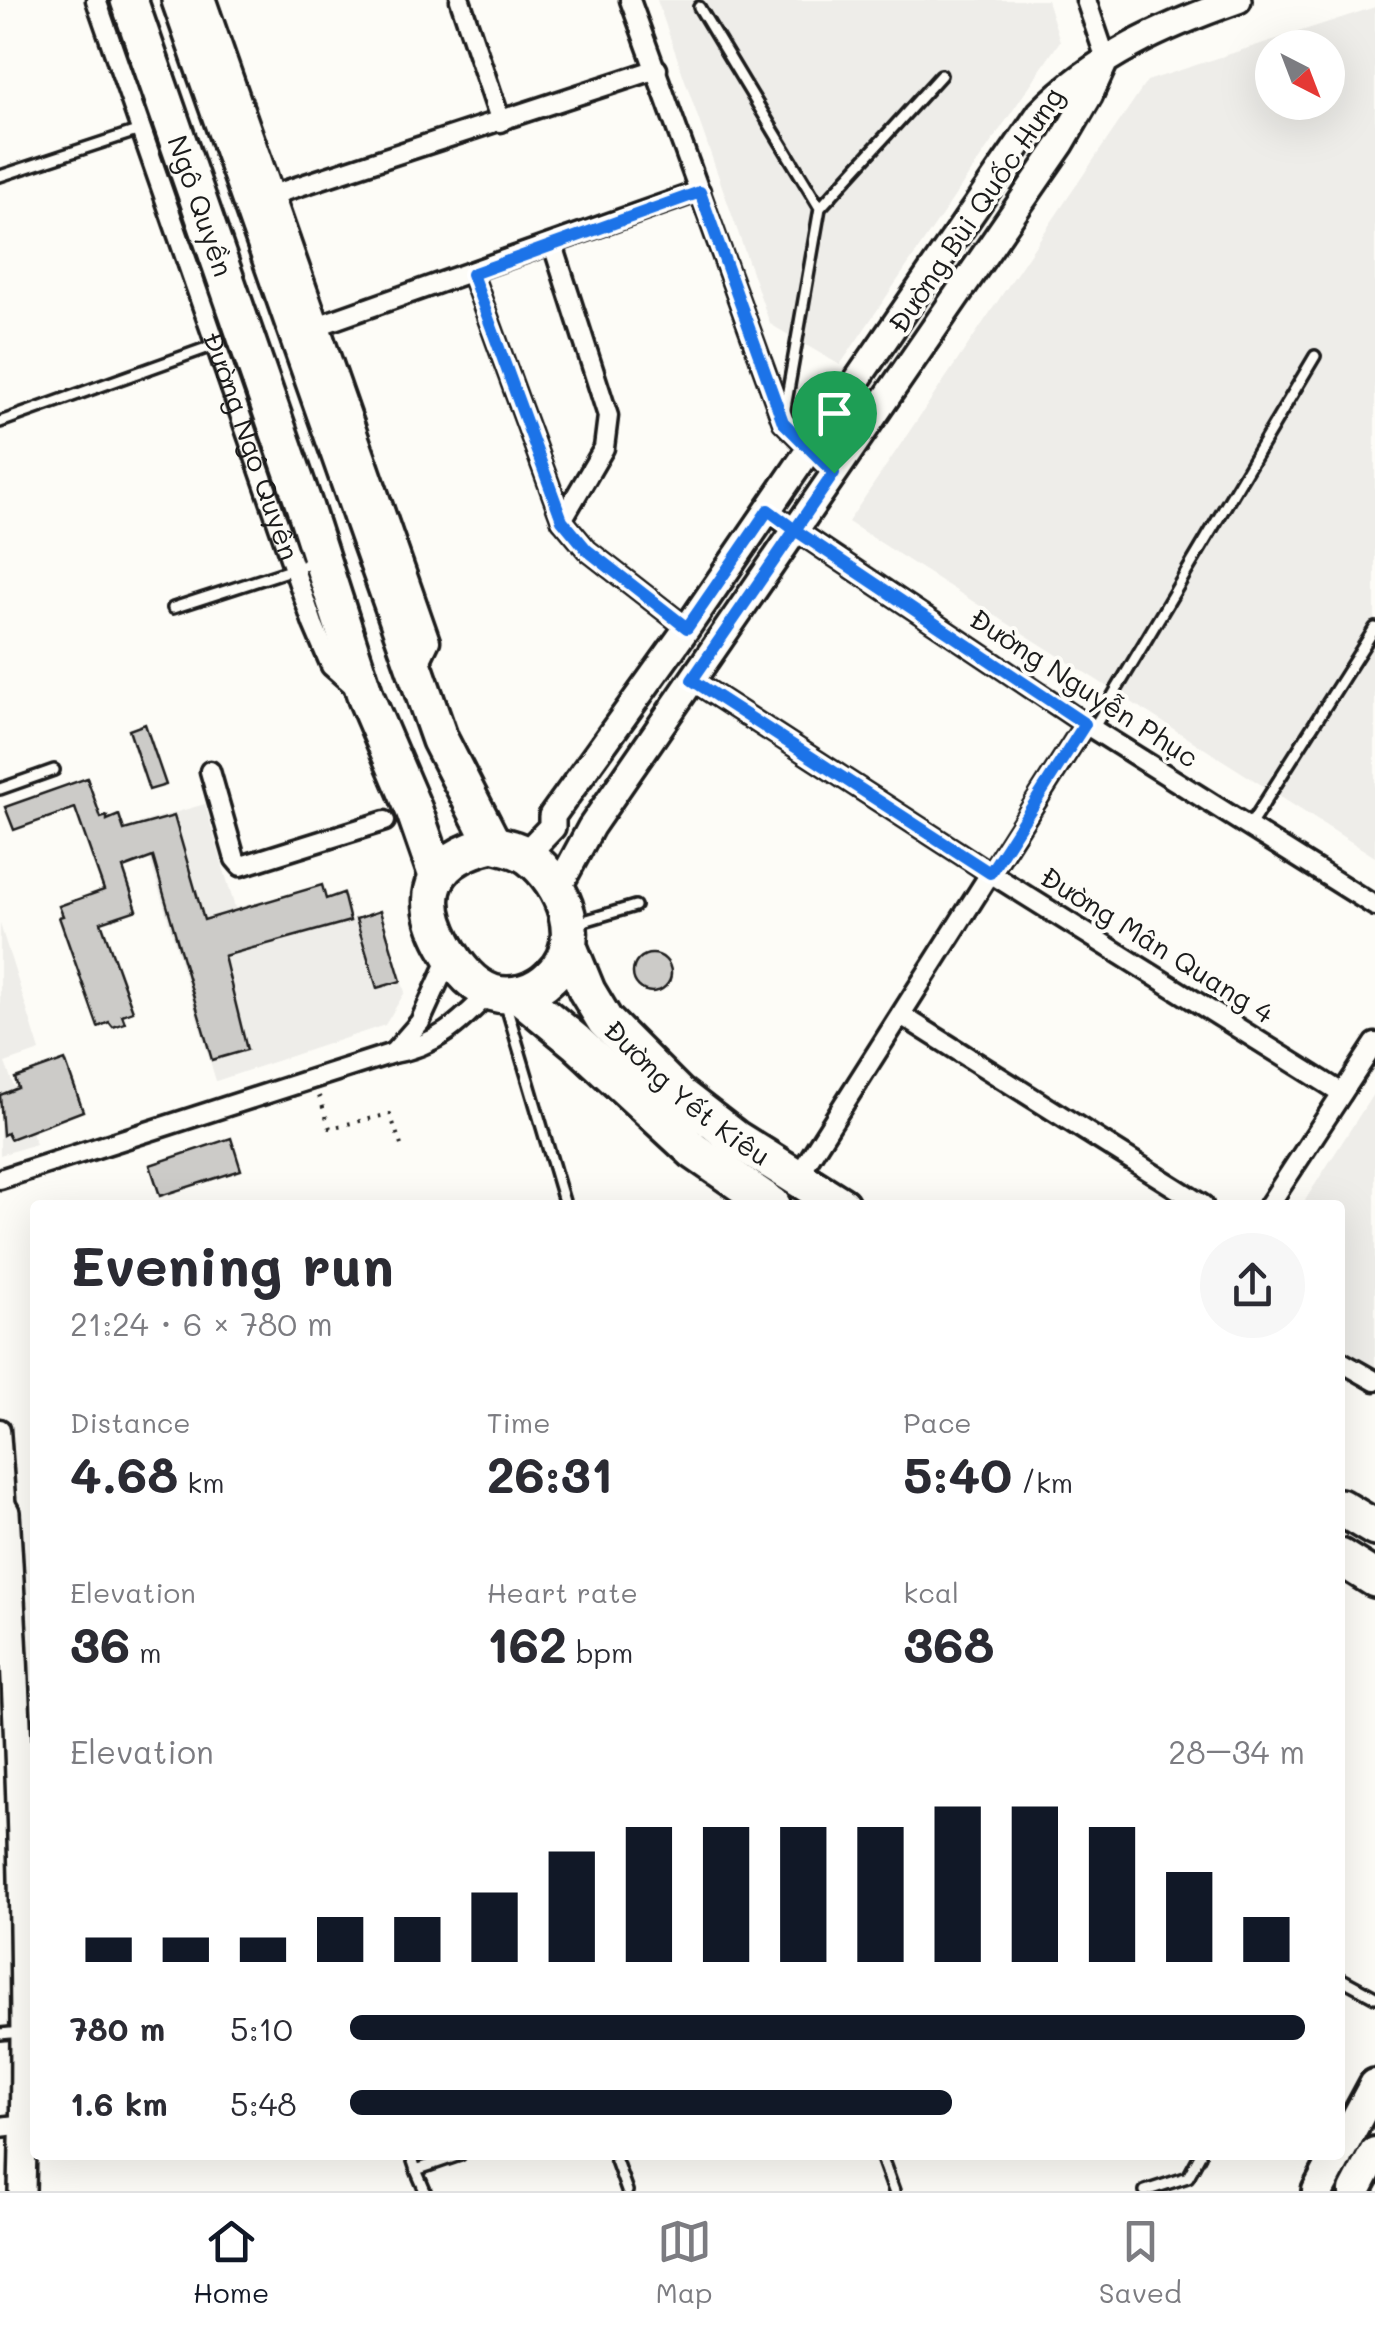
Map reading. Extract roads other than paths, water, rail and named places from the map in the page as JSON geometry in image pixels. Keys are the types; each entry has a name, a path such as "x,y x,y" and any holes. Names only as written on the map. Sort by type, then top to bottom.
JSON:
{"highway":[{"name":"Ngô Quyền","path":"129,0 155,125 308,564 414,810 437,876"},
{"name":"Ngô Quyền","path":"180,0 262,199 440,740 509,849"},
{"path":"509,849 542,868 557,890 569,936 561,964 550,978 504,994 477,985 450,955 431,906 437,876 461,855 509,849"},
{"name":"Đường Yết Kiêu","path":"569,936 596,1008 621,1038 678,1094 736,1139 833,1200"},
{"name":"Đường Yết Kiêu","path":"504,994 576,1042 694,1151 765,1200"},
{"path":"1345,1510 1375,1528"},
{"path":"1345,1560 1375,1579"}],"main road":[{"path":"1345,2141 1375,2085"},
{"path":"1354,2191 1375,2153"},
{"path":"1318,2191 1335,2160"}],"street":[{"name":"Đường Ngô Quyền","path":"96,0 155,125 215,345 308,564"},
{"path":"206,0 262,199 657,69"},
{"path":"460,0 501,122"},
{"path":"630,0 783,422 834,473"},
{"path":"1086,0 1106,59"},
{"name":"Đường Bùi Quốc Hưng","path":"509,849 552,827 552,816 687,628 1040,114 1076,79 1106,59 1175,22 1238,0"},
{"name":"Đường Bùi Quốc Hưng","path":"557,890 591,827 1075,122 1106,59"},
{"path":"308,330 700,192"},
{"path":"553,245 608,416 604,448 562,520"},
{"path":"472,274 562,520 587,550 687,628"},
{"name":"Đường Nguyễn Phục","path":"768,510 1089,726 1375,906"},
{"name":"Đường Mân Quang 4","path":"692,680 990,873 1342,1093"},
{"path":"797,1178 990,873 1089,726"},
{"path":"210,770 240,866 385,821"},
{"path":"393,1053 420,1022 450,955"},
{"path":"0,1179 422,1047 504,994"},
{"path":"901,1015 1196,1200"},
{"path":"1272,1200 1375,1043"},
{"path":"1345,1363 1375,1381"},
{"path":"0,1429 8,1688 12,2126 22,2191"}],"lane":[{"path":"699,7 820,208"},
{"path":"783,422 820,208 941,75"},
{"path":"0,176 155,125"},
{"path":"0,422 215,345"},
{"path":"1089,726 1315,356"},
{"path":"173,608 308,564"},
{"path":"1249,827 1375,628"},
{"path":"0,789 54,770"},
{"path":"569,936 635,906"},
{"path":"504,994 564,1200"},
{"path":"1345,1981 1375,1998"},
{"path":"412,2160 425,2191"},
{"path":"416,2170 445,2160"},
{"path":"616,2160 627,2191"},
{"path":"883,2160 894,2191"},
{"path":"1145,2191 1188,2177 1197,2160"}]}
